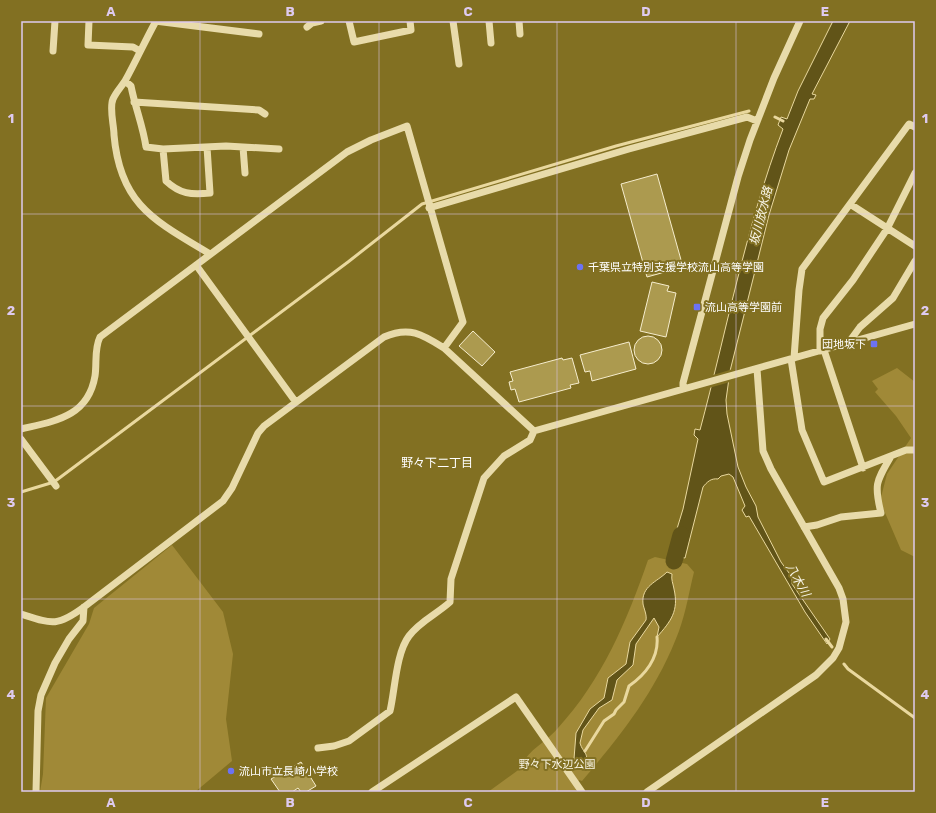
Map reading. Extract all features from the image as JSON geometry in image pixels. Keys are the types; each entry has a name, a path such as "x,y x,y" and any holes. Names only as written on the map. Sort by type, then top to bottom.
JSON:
{"street":[{"path":"53,51 55,21"},
{"path":"83,21 89,21 88,45 133,48 140,50"},
{"path":"210,254 154,218 137,201 124,183 115,154 112,106 113,100 125,81 155,21 259,34"},
{"path":"307,27 312,23 322,21"},
{"path":"349,21 354,42 411,30 410,21"},
{"path":"453,21 459,64"},
{"path":"489,21 491,43"},
{"path":"519,21 520,34"},
{"path":"687,388 683,383 738,177 757,121 800,21"},
{"path":"125,81 131,86 134,102 143,128 146,147 163,149 207,147 279,149"},
{"path":"134,102 260,110 265,114"},
{"path":"429,208 629,149 747,117 757,121"},
{"path":"915,127 909,124 802,270 793,358 802,430 824,482 890,458 906,450 915,450"},
{"path":"21,429 66,418 80,407 90,394 95,376 97,344 100,337 347,152 392,131 407,126 429,208 463,322 444,348"},
{"path":"163,149 166,181 176,189 194,194 210,193 207,147"},
{"path":"243,147 245,173"},
{"path":"863,468 822,350 820,329 823,318 852,280 887,229 915,173"},
{"path":"850,204 915,246"},
{"path":"849,342 860,327 893,298 915,261"},
{"path":"196,265 295,401"},
{"path":"534,431 915,324"},
{"path":"21,614 58,623 64,621 84,608 223,501 232,488 258,433 264,426 295,401 384,337 393,333 404,330 415,332 429,338 444,348 534,431"},
{"path":"647,792 816,675 833,658 844,633 846,622 843,599 839,588 771,469 763,451 757,369"},
{"path":"318,748 334,746 349,741 390,711 401,651 409,636 428,617 450,602 451,579 484,478 504,456 530,440 534,431"},
{"path":"21,439 54,484"},
{"path":"804,527 817,525 841,517 881,513 876,497 877,486 890,458"},
{"path":"36,792 38,711 41,695 55,663 69,639 84,621 84,608"},
{"path":"372,792 516,697 582,792"}],"green space":[{"path":"897,368 915,382 915,557 901,550 880,501 887,474 911,438 896,416 875,392 878,389 872,381"},
{"path":"172,545 223,612 233,654 226,719 232,761 195,792 40,792 43,774 46,698 89,624 94,608"},
{"name":"野々下水辺公園","path":"655,557 687,564 694,572 686,609 679,631 660,673 637,710 597,763 582,781 579,780 575,792 488,792 528,763 525,759 558,728 574,710 588,690 612,649 640,583 648,560"}],"water":[{"path":"833,21 850,21 812,94 816,95 814,99 810,99 789,150 769,215 730,371 726,400 727,414 738,467 756,506 758,517 781,562 792,577 792,584 830,639 827,644 805,612 749,516 746,517 742,510 745,506 733,477 729,474 721,476 718,479 711,480 703,487 685,558 669,555 683,509 698,439 694,435 695,429 700,430 758,203 783,129 778,125 781,117 787,119 798,91"},
{"path":"667,572 672,574 675,597 675,610 673,615 657,637 659,627 654,618 636,644 633,665 617,680 612,700 599,708 583,730 580,743 587,757 582,768 574,759 576,733 590,709 604,698 608,678 626,664 630,642 646,620 643,604 644,593 650,585"}],"pier":[{"path":"733,369 730,382 709,388 713,375"}],"building":[{"path":"657,174 683,267 647,277 621,184"},
{"path":"652,282 669,286 667,291 676,293 666,337 640,331"},
{"path":"473,331 495,352 482,366 459,346"},
{"path":"648,336 658,340 662,350 658,360 648,364 638,360 634,350 638,340"},
{"path":"629,342 636,369 592,381 590,371 585,372 580,355"},
{"path":"562,358 563,360 572,358 579,383 570,385 571,388 519,402 515,389 511,390 509,382 513,381 510,372"},
{"path":"301,762 316,786 306,792 301,792 298,788 292,792 280,792 271,779"}],"waterway":[{"path":"21,492 54,482 348,262 422,204 616,146 749,111"},
{"path":"775,117 783,121"},
{"name":"坂川放水路","path":"674,561 681,535"},
{"path":"585,751 604,721 614,714 624,702 629,686 635,682 650,665 656,652 657,637"},
{"name":"八木川","path":"826,639 832,647"},
{"name":"八木川","path":"844,664 848,669 915,718"}],"place":[{"name":"千葉県立特別支援学校流山高等学園","path":"580,267"},
{"name":"流山高等学園前","path":"697,307"},
{"name":"団地坂下","path":"874,344"},
{"name":"流山市立長崎小学校","path":"231,771"}],"district":[{"name":"野々下二丁目","path":"437,463"}]}
